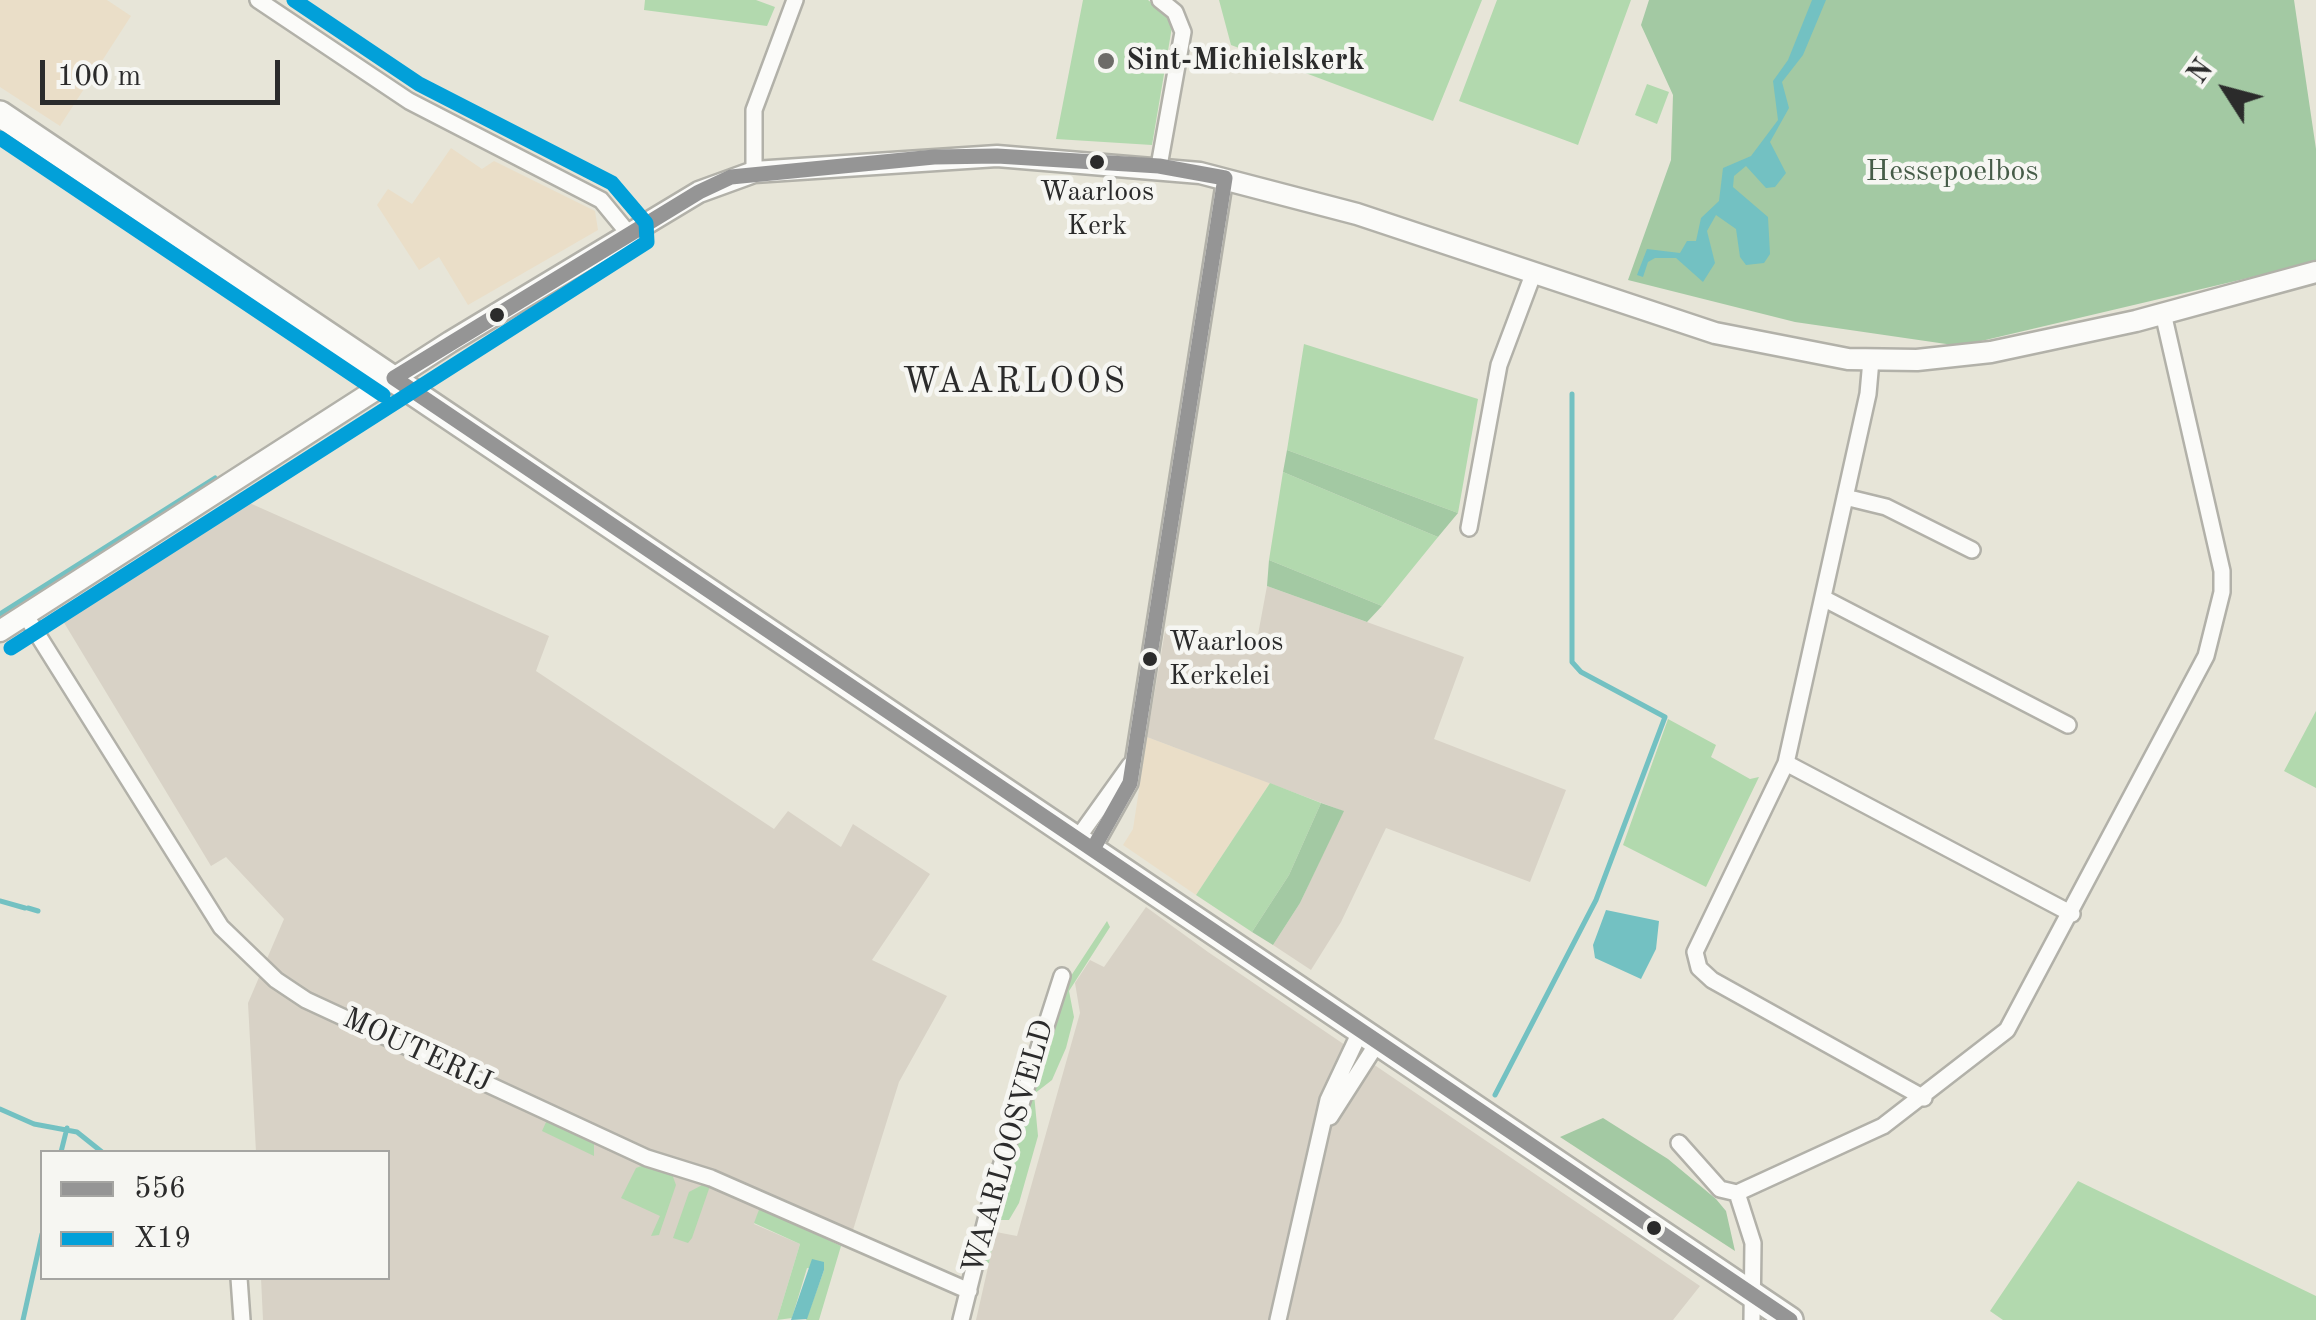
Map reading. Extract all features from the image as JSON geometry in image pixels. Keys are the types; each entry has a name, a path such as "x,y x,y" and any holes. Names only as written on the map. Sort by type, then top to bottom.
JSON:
{"main road":[{"path":"0,114 1790,1320"}],"street":[{"path":"258,0 409,101 602,200 629,234"},
{"path":"754,172 754,110 795,0"},
{"path":"1159,166 1184,32 1176,12 1160,0"},
{"path":"0,632 394,378 629,234 714,184 754,172 997,156 1159,166 1225,178 1357,214 1715,333 1871,360 1991,352 2163,313 2316,272"},
{"path":"1085,844 1130,783 1225,178"},
{"path":"1470,528 1499,365 1534,272"},
{"path":"1680,1143 1720,1189 1737,1193 1883,1126 1924,1098 2014,1022 2196,680 2222,592 2219,548 2163,313"},
{"path":"1871,360 1824,598 1786,764 1695,952 1699,968 1712,980 1924,1098"},
{"path":"1845,497 1886,507 1972,550"},
{"path":"1824,598 2068,725"},
{"name":"MOUTERIJ","path":"26,616 221,927 276,980 306,1000 647,1158 711,1178 969,1291"},
{"path":"1786,764 2072,914"},
{"name":"WAARLOOSVELD","path":"961,1320 994,1188 1062,976"},
{"path":"1278,1320 1328,1100 1370,1036"},
{"path":"1737,1193 1754,1242 1752,1320"},
{"path":"239,1280 242,1320"}],"shaded area":[{"path":"0,0 107,0 131,16 60,126 0,87"},
{"path":"451,148 482,169 494,161 595,211 598,230 468,305 439,257 419,270 377,205 388,189 412,204"},
{"path":"245,501 549,636 536,671 774,829 788,811 841,847 853,824 930,874 872,960 947,996 899,1082 853,1230 841,1246 761,1208 754,1224 800,1244 777,1320 263,1320 261,1280 390,1280 390,1150 256,1150 248,1003 284,919 226,857 211,866 60,616"},
{"path":"1267,586 1464,657 1434,739 1566,790 1530,882 1386,828 1341,922 1311,970 1273,945 1300,903 1343,811 1147,737 1165,631 1257,640"},
{"path":"1147,737 1270,783 1196,895 1123,845 1133,829"},
{"path":"1146,907 1700,1286 1673,1320 976,1320 996,1232 1017,1236 1080,1013 1075,983 1090,960 1104,967"}],"green space":[{"path":"645,0 756,0 775,7 767,26 644,10"},
{"path":"1083,0 1148,0 1167,15 1172,27 1152,145 1056,139"},
{"path":"1219,0 1482,0 1433,121 1231,45"},
{"path":"1497,0 1631,0 1578,145 1459,101"},
{"name":"Hessepoelbos","path":"1649,0 2294,0 2316,149 2316,262 1960,346 1795,322 1628,280 1671,160 1673,95 1641,25"},
{"path":"1647,84 1669,92 1657,124 1635,115"},
{"path":"1304,344 1478,399 1458,513 1287,450"},
{"path":"1287,450 1458,513 1438,537 1283,472"},
{"path":"1283,472 1438,537 1382,606 1269,560"},
{"path":"1269,560 1382,606 1367,622 1267,586"},
{"path":"2316,711 2316,788 2284,771"},
{"path":"1668,719 1716,745 1711,757 1750,779 1759,777 1706,887 1623,845"},
{"path":"1270,783 1321,803 1289,875 1252,932 1196,895"},
{"path":"1321,803 1344,811 1300,903 1273,945 1252,932 1289,875"},
{"path":"1107,921 1110,927 1069,991 1074,1017 1066,1048 1052,1080 1034,1094 1038,1136 1019,1203 1009,1220 998,1220 989,1263 983,1263 993,1215 1067,982"},
{"path":"1603,1118 1668,1159 1716,1199 1726,1211 1735,1251 1560,1137"},
{"path":"547,1120 594,1143 594,1156 542,1131"},
{"path":"644,1165 672,1174 676,1185 659,1235 651,1236 660,1216 621,1198 636,1168"},
{"path":"2078,1181 2316,1296 2316,1320 2003,1320 1990,1311"},
{"path":"704,1184 710,1186 692,1238 688,1243 673,1238 689,1192"},
{"path":"760,1207 841,1246 819,1320 806,1320 824,1270 807,1268 792,1318 777,1320 800,1244 754,1223"}],"water":[{"path":"1812,0 1826,0 1803,55 1782,82 1789,108 1770,142 1786,173 1775,187 1766,188 1746,166 1734,176 1733,187 1768,217 1770,254 1764,263 1746,265 1740,257 1736,229 1716,215 1707,231 1715,263 1703,282 1676,258 1655,258 1648,262 1643,277 1637,275 1647,249 1680,253 1687,241 1696,241 1701,218 1719,201 1723,168 1751,156 1778,120 1773,81 1788,60"},
{"path":"1606,910 1659,921 1656,949 1641,979 1595,958 1593,945"},
{"path":"812,1259 824,1262 824,1270 807,1319 791,1320"}],"waterway":[{"path":"1495,1095 1596,900 1665,717 1581,672 1572,662 1572,394"},
{"path":"0,614 215,478"},
{"path":"0,901 25,908"},
{"path":"28,908 38,911"},
{"path":"0,1109 34,1124 77,1132 100,1150"},
{"path":"62,1150 67,1128"},
{"path":"23,1320 40,1243"}],"transit line":[{"name":"X19","path":"11,648 647,242 646,223 612,183 419,84 294,0"},
{"name":"X19","path":"0,138 383,395"},
{"name":"556","path":"1093,849 1130,783 1225,178 1159,166 997,156 934,157 731,177 699,192 394,378 1790,1320"}],"place":[{"name":"Sint-Michielskerk","path":"1106,61"},
{"name":"Waarloos Kerk","path":"1097,162"},
{"name":"Waarloos Kerkelei","path":"1150,659"}],"district":[{"name":"WAARLOOS","path":"1015,383"}]}
